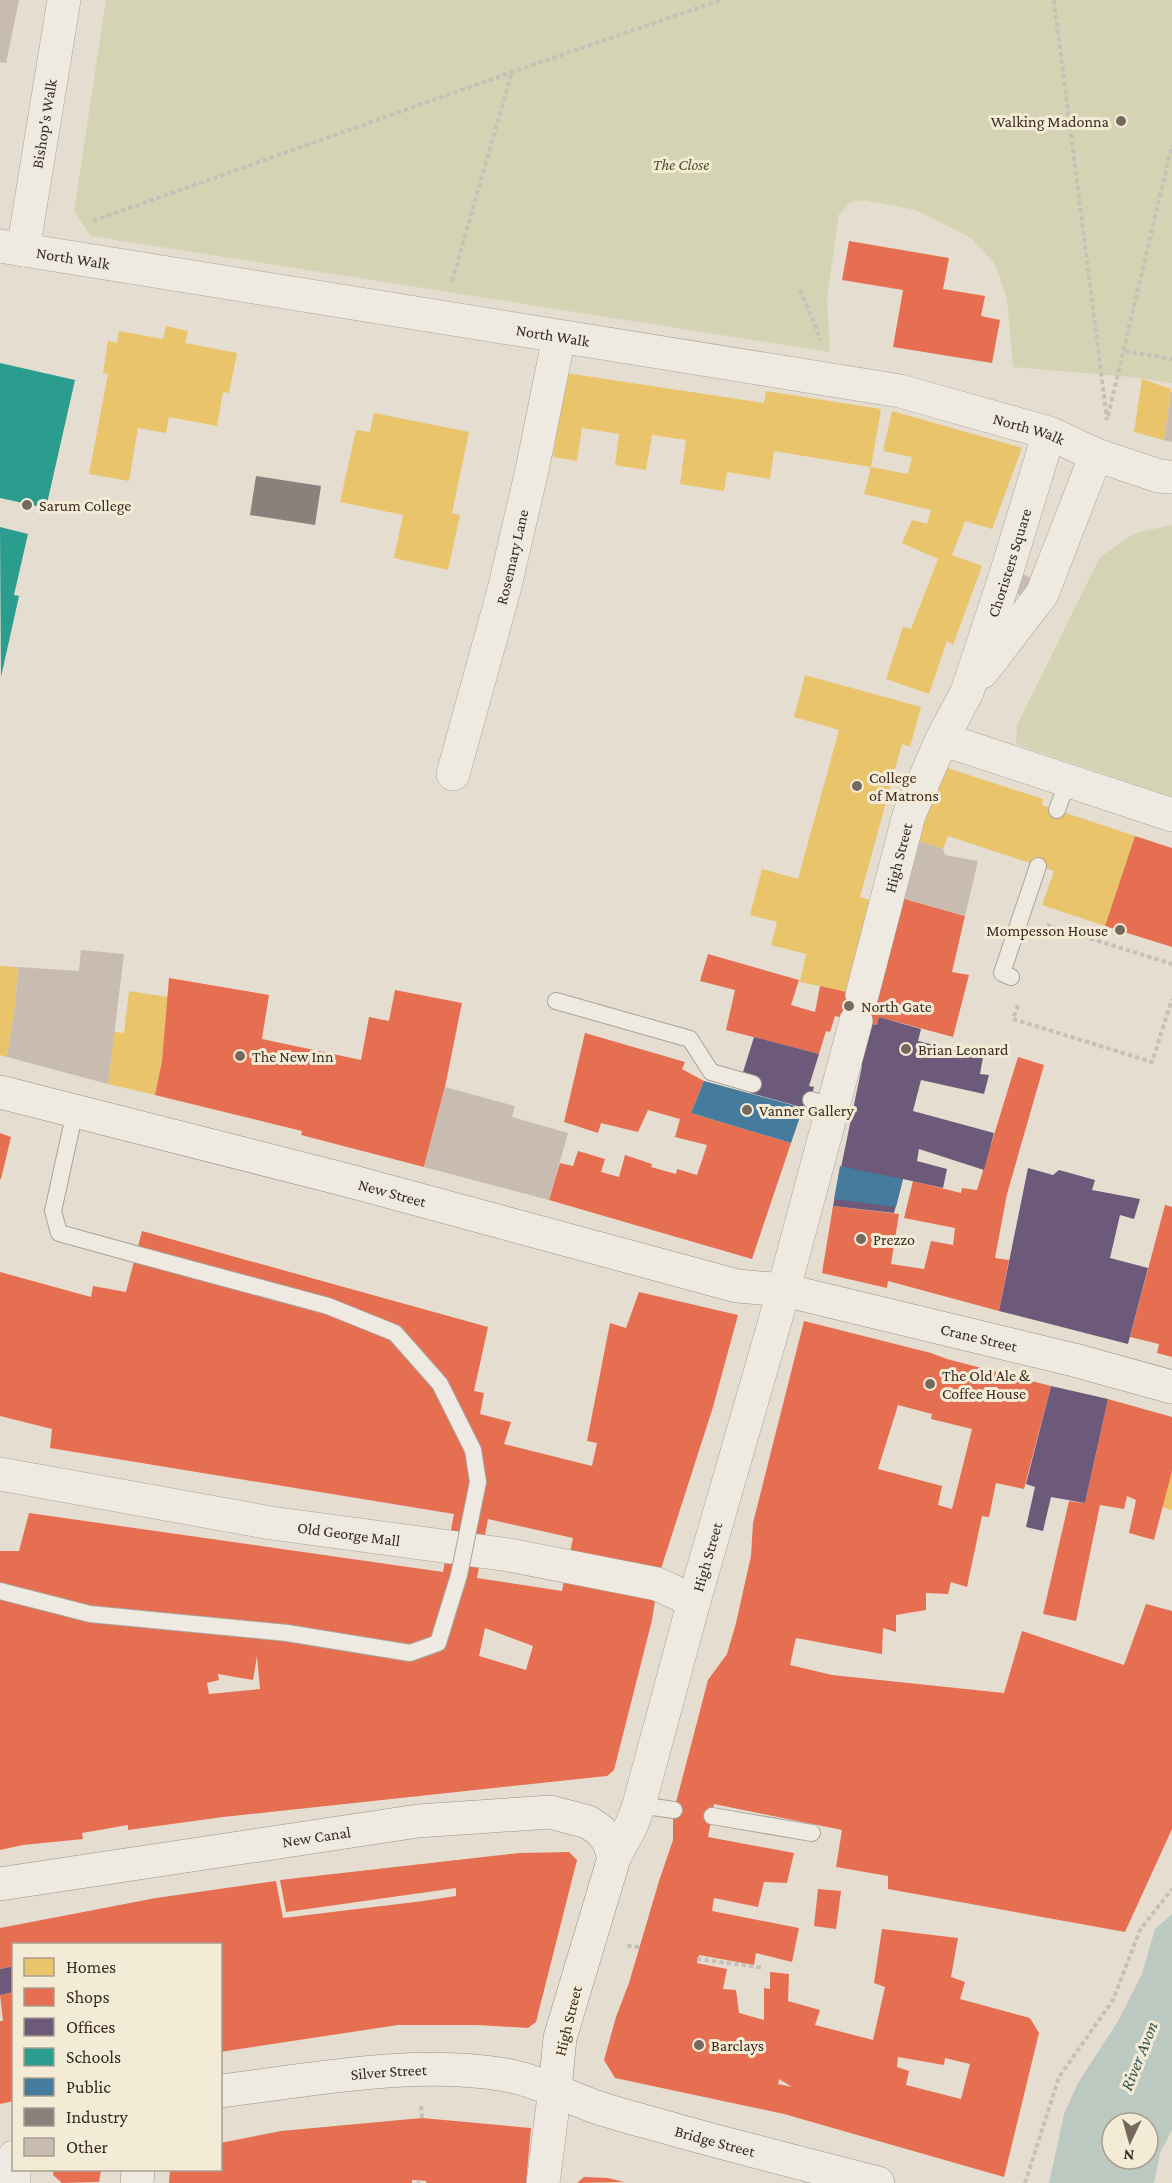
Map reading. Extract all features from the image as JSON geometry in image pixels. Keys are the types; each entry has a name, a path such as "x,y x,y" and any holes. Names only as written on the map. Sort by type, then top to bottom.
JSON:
{"street":[{"name":"Bishop's Walk","path":"12,248 64,0"},
{"name":"North Walk","path":"12,248 900,391 1049,433 1096,455"},
{"name":"Rosemary Lane","path":"453,774 504,590 532,470 559,337"},
{"name":"Choristers Square","path":"967,692 1049,433"},
{"path":"967,692 1042,594 1096,455 1160,476 1172,477"},
{"name":"High Street","path":"543,2183 560,2038 614,1858 632,1824 639,1804 694,1601 784,1290 822,1103 859,1008 909,815 942,739 967,692"},
{"path":"942,739 1063,795 1172,815"},
{"name":"New Street","path":"0,1092 350,1181 737,1286 784,1290"},
{"name":"Crane Street","path":"784,1290 1074,1360 1172,1387"},
{"name":"Old George Mall","path":"0,1474 271,1523 509,1555 657,1584 694,1601"},
{"name":"New Canal","path":"0,1884 418,1821 550,1812 588,1822 601,1831 609,1842 614,1858"},
{"name":"Silver Street","path":"222,2091 324,2078 442,2069 507,2075 555,2089"},
{"name":"Bridge Street","path":"555,2089 596,2107 620,2114 878,2183"}],"lane":[{"path":"1011,977 1002,973 1038,866"},
{"path":"556,1001 690,1039 711,1072 753,1084"},
{"path":"0,1591 90,1614 287,1633 410,1653 438,1643 459,1575 478,1482 473,1450 440,1384 395,1333 327,1306 59,1233 52,1211 75,1111"},
{"path":"639,1804 674,1810"},
{"path":"712,1816 812,1833"}],"path":[{"path":"85,224 721,0"},
{"path":"1054,0 1108,419"},
{"path":"443,316 512,72"},
{"path":"1096,455 1108,419 1125,351 1172,145"},
{"path":"800,290 826,351 822,379"},
{"path":"1125,351 1172,358"},
{"path":"1037,922 1172,964"},
{"path":"1013,1019 1152,1062 1172,999"},
{"path":"1025,2183 1059,2077 1113,2000 1140,1930 1172,1889"},
{"path":"697,1959 764,1968"}],"green space":[{"name":"The Close","path":"106,0 1172,0 1172,383 1131,377 1013,367 1007,299 995,264 971,238 916,210 864,200 851,202 839,214 827,298 830,352 91,236 74,212"},
{"path":"1172,525 1172,797 1016,744 1017,725 1100,557 1135,533"}],"water":[{"name":"River Avon","path":"1172,1914 1172,2130 1160,2153 1160,2111 1100,2111 1100,2171 1156,2171 1154,2183 1049,2183 1064,2114 1078,2083 1117,2023 1142,1974 1155,1929"}],"building: Homes":[{"path":"166,326 188,331 185,343 237,353 229,393 223,392 217,426 169,417 166,433 138,428 129,481 89,474 108,374 103,373 108,341 117,343 119,331 163,339"},
{"path":"566,373 764,403 766,391 881,409 871,467 774,451 770,479 727,472 724,491 680,484 686,440 652,435 646,470 615,465 619,434 582,428 577,461 553,457"},
{"path":"1142,379 1171,389 1164,440 1134,432"},
{"path":"892,411 1022,448 992,529 965,521 952,555 982,566 953,645 947,641 929,694 886,679 903,627 911,629 938,559 902,543 912,520 927,524 931,510 864,494 871,467 908,474 912,457 883,451"},
{"path":"374,413 469,432 452,513 460,515 448,570 394,558 403,515 340,502 356,430 370,432"},
{"name":"College of Matrons","path":"805,675 921,707 910,747 902,744 860,897 870,900 847,992 800,982 806,954 771,945 777,922 750,915 762,869 798,879 839,730 794,717"},
{"path":"938,765 1043,799 1042,805 1135,836 1105,926 1042,905 1054,871 948,836 943,849 913,839"},
{"path":"0,966 18,967 15,1007 7,1057 0,1055"},
{"path":"129,991 168,997 162,1061 155,1095 108,1084 114,1032 124,1033"},
{"path":"1172,1473 1172,1510 1161,1507"}],"building: Shops":[{"path":"849,241 949,258 943,289 985,296 981,316 1000,320 992,363 893,347 903,290 842,280"},
{"path":"1135,836 1172,848 1172,947 1105,926"},
{"path":"898,897 965,916 952,972 969,975 953,1037 879,1017 877,1025 835,1016 830,1032 826,1031 819,1054 726,1030 735,990 700,981 708,954 799,980 791,1005 815,1012 820,986 847,992"},
{"path":"169,978 269,995 262,1039 361,1060 369,1017 389,1021 395,990 462,1003 445,1087 424,1167 301,1135 302,1131 155,1095 162,1061"},
{"path":"585,1033 685,1062 682,1069 704,1081 691,1113 791,1143 752,1259 549,1200 560,1163 573,1166 578,1151 605,1159 601,1172 619,1177 625,1155 652,1164 651,1167 676,1174 677,1169 697,1175 707,1145 675,1137 680,1119 648,1110 638,1132 601,1123 598,1133 564,1122"},
{"path":"1018,1057 1044,1065 1007,1194 995,1258 1009,1260 999,1311 888,1281 887,1288 822,1273 833,1206 899,1214 891,1264 924,1269 931,1241 953,1245 955,1228 904,1218 913,1181 961,1193 962,1188 977,1190"},
{"path":"0,1133 11,1137 1,1179 0,1179"},
{"path":"1165,1205 1172,1207 1172,1357 1157,1353 1159,1344 1130,1337"},
{"path":"142,1231 488,1327 474,1391 484,1393 480,1414 511,1422 504,1444 592,1466 597,1443 587,1441 610,1323 626,1328 639,1292 738,1315 713,1407 659,1575 652,1620 614,1770 607,1776 223,1817 128,1830 128,1825 82,1833 83,1839 23,1845 0,1850 0,1551 19,1551 29,1513 443,1572 454,1514 50,1448 52,1429 0,1416 0,1272 91,1297 93,1286 126,1292","holes":["488,1519 573,1538 562,1591 477,1578","485,1628 533,1646 526,1670 479,1656","257,1656 260,1689 209,1694 207,1683 219,1680 218,1674 253,1680"]},
{"path":"804,1321 1051,1386 1024,1489 996,1483 989,1517 982,1516 967,1587 951,1582 948,1594 926,1593 926,1610 896,1615 896,1632 883,1628 882,1654 796,1638 790,1665 832,1675 1004,1693 1022,1631 1124,1665 1146,1604 1172,1611 1172,1829 1125,1932 888,1889 888,1876 836,1867 842,1830 714,1804 708,1837 794,1853 787,1883 764,1882 758,1907 714,1898 712,1911 799,1928 792,1962 756,1953 754,1965 699,1955 697,1963 727,1969 723,1989 736,1990 739,2013 764,2020 764,1988 770,1989 770,1972 789,1974 788,2001 820,2010 815,2025 873,2040 885,1987 874,1983 882,1929 958,1938 951,1977 965,1982 960,1999 1030,2018 1039,2033 1004,2177 784,2114 615,2078 604,2060 673,1840 673,1814 708,1680 727,1654 736,1623 751,1556 753,1523","holes":["898,1405 932,1414 931,1419 972,1429 952,1509 938,1505 942,1486 878,1469","898,2057 944,2065 945,2058 970,2064 961,2099 906,2085 909,2071 897,2067","779,2079 792,2087 778,2084"]},
{"path":"1108,1399 1172,1417 1172,1471 1154,1540 1129,1533 1136,1500 1127,1496 1124,1509 1100,1505 1076,1621 1043,1614 1069,1501 1085,1503"},
{"path":"569,1852 577,1860 536,2022 528,2028 477,2025 398,2025 222,2052 222,1943 12,1943 12,1966 0,1969 0,1928 156,1898 276,1881 283,1918 423,1901 456,1896 456,1888 286,1912 280,1880 519,1853"},
{"path":"818,1889 841,1891 836,1929 814,1926"},
{"path":"12,1992 12,2101 0,2104 0,2021 3,2021 0,1995"},
{"path":"422,2118 531,2128 526,2183 426,2183 426,2181 412,2180 412,2183 169,2183 170,2171 222,2171 222,2143 281,2131"},
{"path":"54,2171 101,2171 99,2182 62,2183 53,2175"},
{"path":"584,2177 608,2178 624,2182 577,2183"}],"building: Offices":[{"path":"879,1017 921,1029 918,1041 983,1057 980,1074 989,1075 984,1094 921,1080 913,1111 994,1133 984,1170 919,1149 917,1161 947,1169 943,1188 903,1179 894,1213 833,1206 862,1066 858,1065 867,1023 877,1025"},
{"path":"754,1037 819,1054 809,1086 814,1087 808,1109 750,1093 756,1076 743,1072"},
{"path":"1028,1168 1053,1175 1059,1170 1095,1180 1092,1190 1140,1199 1134,1219 1120,1215 1110,1258 1148,1268 1128,1344 999,1311"},
{"path":"1051,1386 1108,1399 1085,1503 1051,1497 1043,1531 1026,1527 1035,1487 1026,1484"},
{"path":"12,1966 12,1992 0,1995 0,1969"}],"building: Schools":[{"path":"0,363 75,380 46,508 0,498"},
{"path":"0,527 28,534 14,595 19,596 1,677"}],"building: Public":[{"name":"Vanner Gallery","path":"704,1081 803,1108 791,1143 691,1113"},
{"path":"840,1166 903,1179 896,1207 834,1199"}],"building: Industry":[{"path":"256,476 321,486 315,525 250,515"}],"building: Other":[{"path":"0,0 19,0 6,63 0,62"},
{"path":"1172,392 1172,442 1164,440"},
{"path":"1020,573 1033,579 1025,597 1012,592"},
{"path":"913,839 943,849 945,855 978,861 965,916 898,897"},
{"path":"81,950 124,954 108,1084 7,1057 15,1007 18,967 79,971"},
{"path":"445,1087 515,1106 512,1117 568,1133 549,1200 424,1167"}],"place":[{"name":"Walking Madonna","path":"1121,121"},
{"name":"Sarum College","path":"27,505"},
{"name":"College of Matrons","path":"857,786"},
{"name":"Mompesson House","path":"1120,930"},
{"name":"North Gate","path":"849,1006"},
{"name":"Brian Leonard","path":"906,1049"},
{"name":"The New Inn","path":"240,1056"},
{"name":"Vanner Gallery","path":"747,1110"},
{"name":"Prezzo","path":"861,1239"},
{"name":"The Old Ale & Coffee House","path":"930,1384"},
{"name":"Barclays","path":"699,2045"}]}
